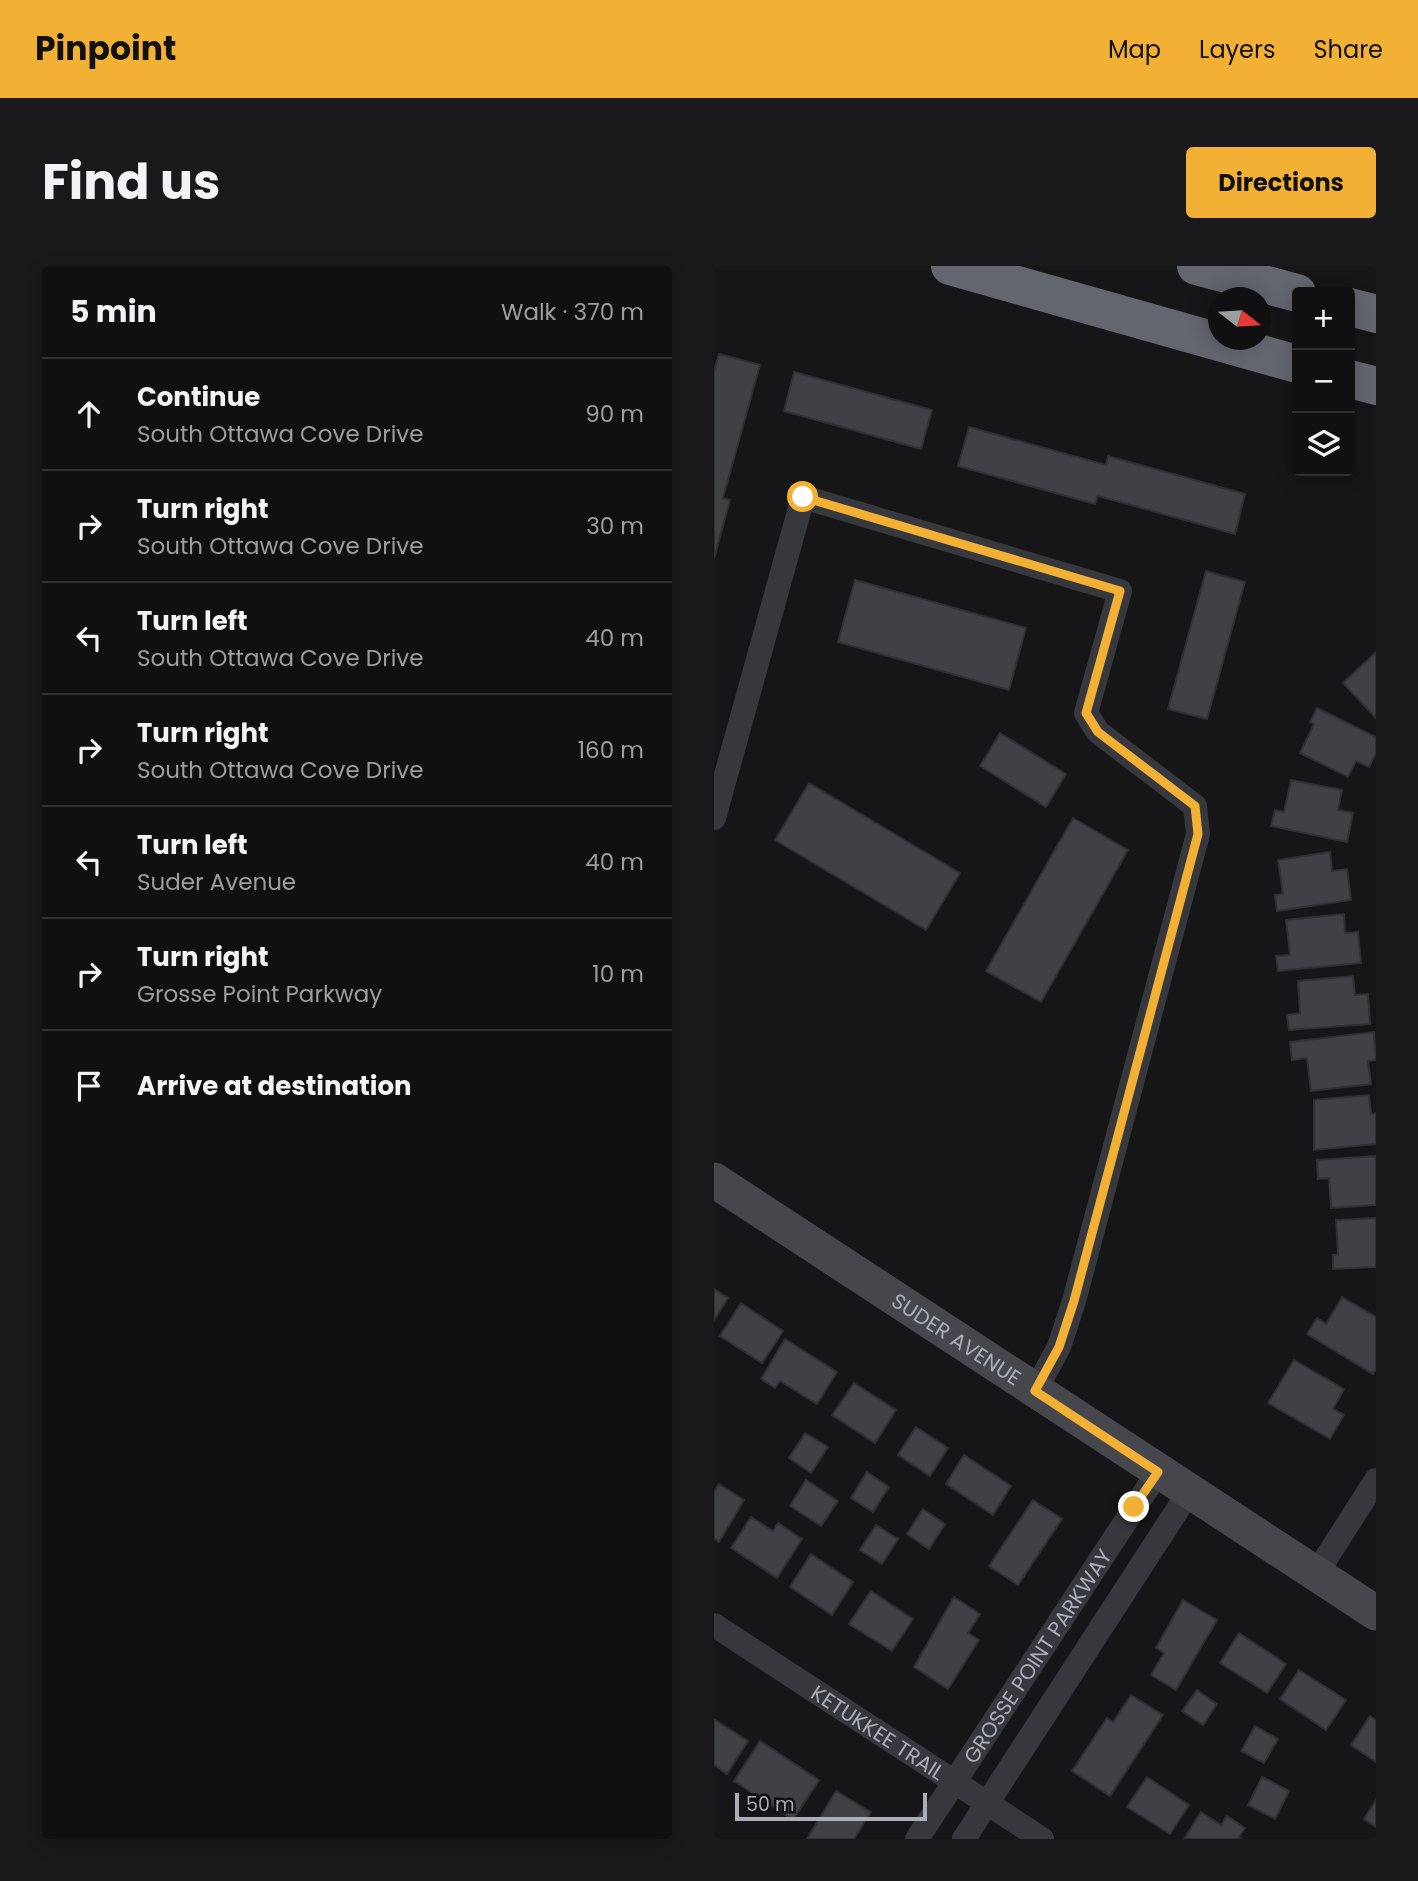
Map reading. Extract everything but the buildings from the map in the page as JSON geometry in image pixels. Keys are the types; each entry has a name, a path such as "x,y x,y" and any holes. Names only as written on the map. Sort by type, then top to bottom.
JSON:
{"highway":[{"path":"950,266 1292,363"},
{"path":"1196,266 1292,292"},
{"path":"1355,308 1376,314"},
{"path":"1355,380 1376,386"}],"street":[{"path":"714,818 803,497 1120,591 1086,713 1098,732 1195,806 1198,834 1074,1301 1059,1347 1035,1391"},
{"name":"SUDER AVENUE","path":"714,1180 1376,1613"},
{"name":"GROSSE POINT PARKWAY","path":"917,1839 1158,1472"},
{"path":"1315,1574 1376,1479"},
{"name":"GROSSE POINT PARKWAY","path":"964,1839 1189,1492"},
{"name":"KETUKKEE TRAIL","path":"714,1625 1042,1839"}],"route":[{"path":"803,497 1120,591 1086,713 1098,732 1195,806 1198,834 1074,1301 1059,1347 1035,1391 1158,1472 1134,1507"}]}
